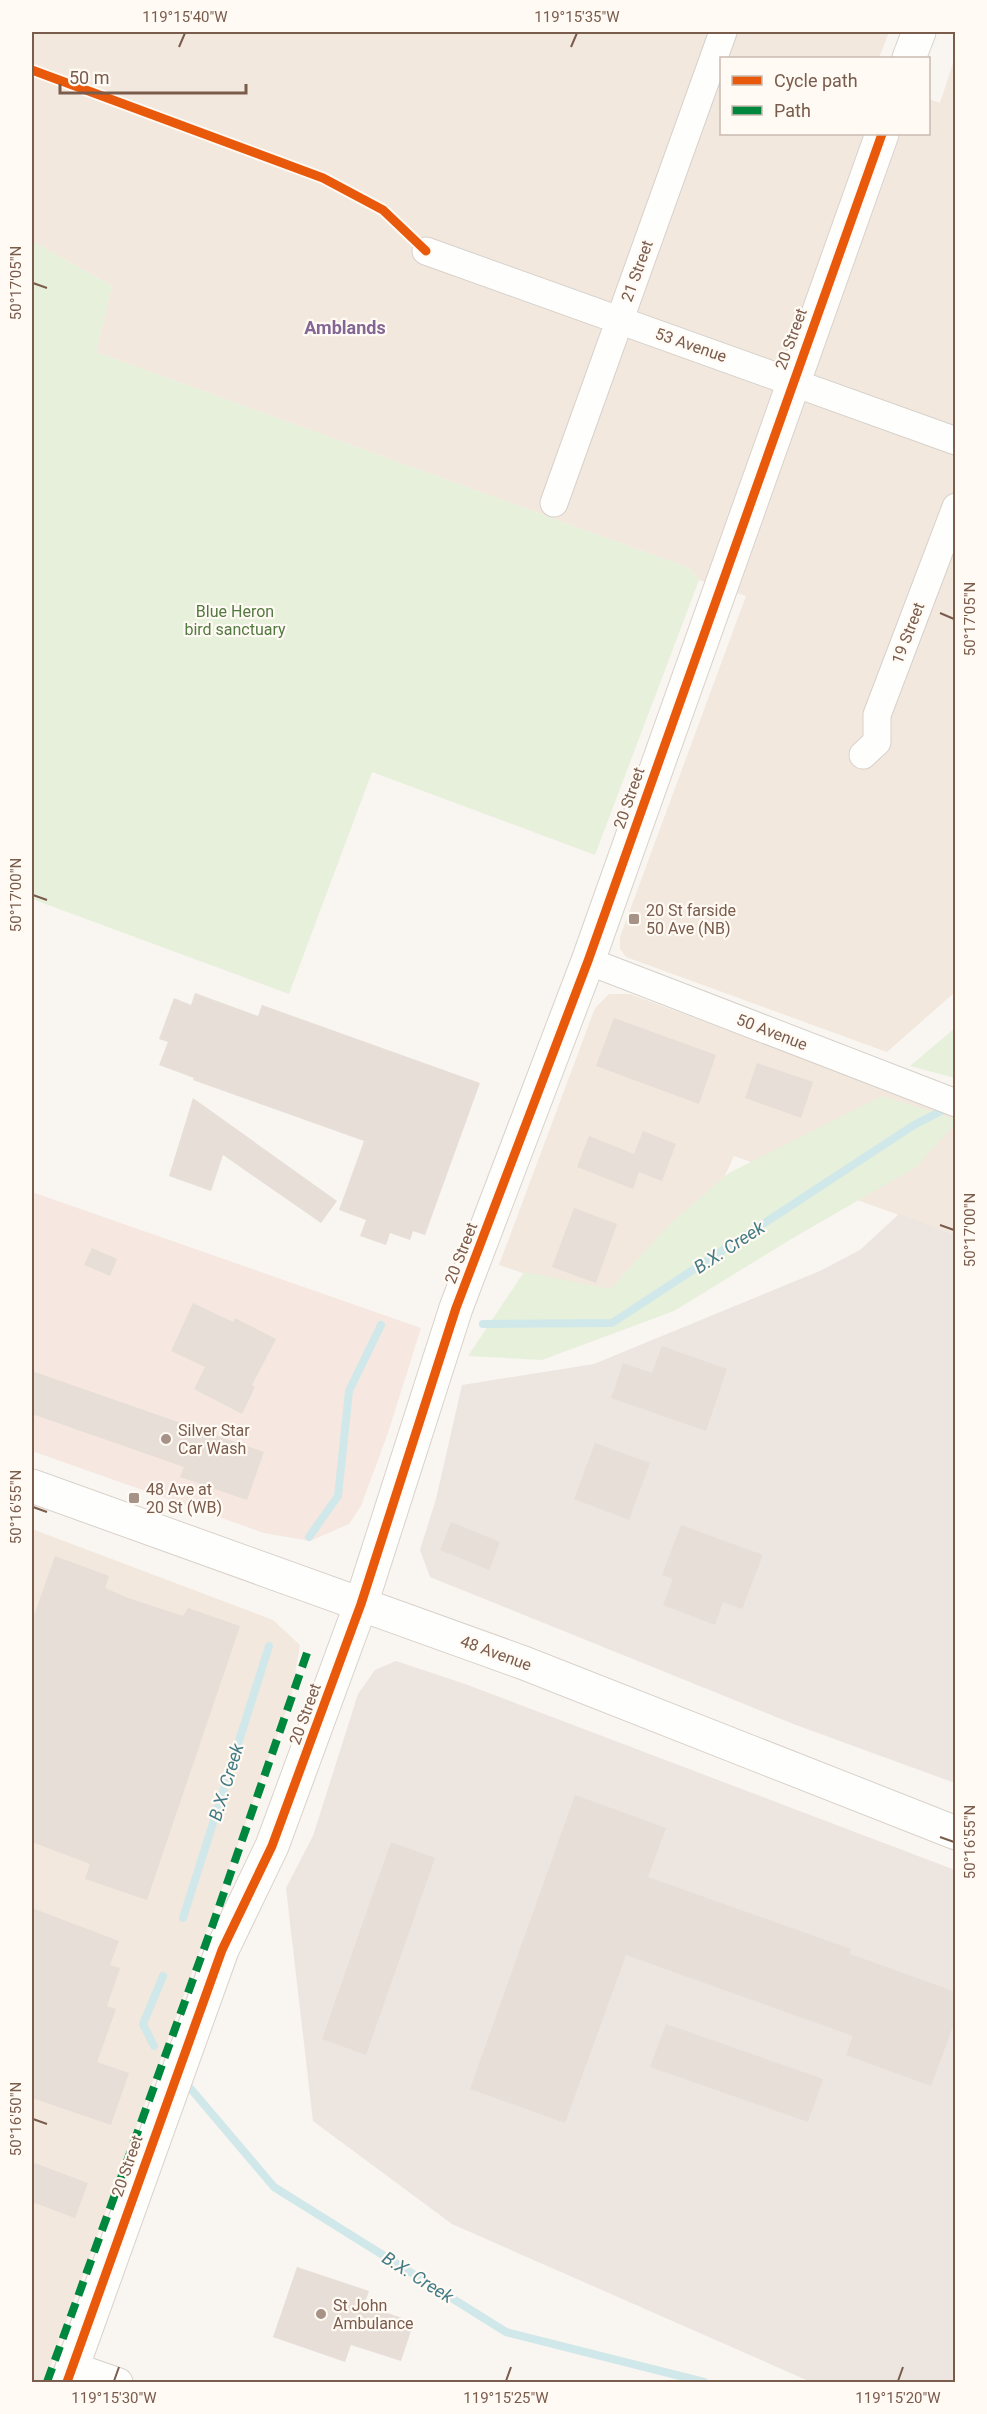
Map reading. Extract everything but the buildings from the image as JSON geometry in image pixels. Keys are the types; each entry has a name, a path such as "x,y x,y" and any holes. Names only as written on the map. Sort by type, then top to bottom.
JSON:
{"street":[{"path":"909,57 919,32"},
{"name":"21 Street","path":"554,503 722,35"},
{"name":"20 Street","path":"70,2374 222,1950 272,1846 361,1604 456,1308 588,961 792,380 882,135"},
{"name":"53 Avenue","path":"426,251 792,380 956,441"},
{"name":"19 Street","path":"863,755 878,742 877,715 956,507"},
{"name":"50 Avenue","path":"588,961 944,1098"},
{"name":"48 Avenue","path":"32,1486 524,1663 956,1833"},
{"path":"70,2374 119,2382"}],"shaded area":[{"path":"32,32 889,32 879,57 720,57 720,135 930,135 930,99 940,103 955,57 955,992 887,1052 626,957 620,949 620,937 746,596 699,580 689,568 96,352 112,286 32,241"},
{"path":"609,994 630,994 955,1114 955,1235 734,1156 699,1233 611,1303 499,1265 595,1008"},
{"path":"32,1192 421,1328 388,1433 361,1506 349,1524 310,1541 264,1533 32,1451"},
{"path":"899,1214 955,1235 955,1783 796,1725 430,1577 420,1550 436,1499 462,1385 594,1364 820,1271 860,1250"},
{"path":"32,1529 273,1620 300,1645 291,1697 48,2373 70,2382 32,2382"},
{"path":"396,1661 465,1684 955,1870 955,2382 811,2382 452,2224 313,2121 286,1888 313,1836 358,1694 375,1670"}],"green space":[{"name":"Blue Heron bird sanctuary","path":"32,241 112,286 96,352 689,568 699,580 595,855 372,772 289,994 32,899"},
{"path":"955,1028 955,1078 910,1066"},
{"path":"882,1096 955,1119 955,1124 916,1167 793,1238 674,1311 542,1360 468,1356 524,1272 610,1289 672,1222 729,1173"}],"waterway":[{"name":"B.X. Creek","path":"483,1324 612,1323 914,1125 949,1107"},
{"name":"B.X. Creek","path":"309,1537 338,1496 349,1391 381,1325"},
{"name":"B.X. Creek","path":"183,1918 269,1646"},
{"name":"B.X. Creek","path":"154,2046 143,2024 163,1976"},
{"name":"B.X. Creek","path":"185,2082 274,2187 506,2332 704,2382"}],"marked path":[{"path":"47,2382 213,1924 307,1653"}],"cycle path":[{"path":"32,70 323,178 383,210 426,251"},
{"path":"67,2382 222,1950 272,1846 361,1604 456,1308 588,961 882,135"}],"place":[{"name":"20 St farside 50 Ave (NB)","path":"634,919"},
{"name":"Silver Star Car Wash","path":"166,1439"},
{"name":"48 Ave at 20 St (WB)","path":"134,1498"},
{"name":"St John Ambulance","path":"321,2314"}],"district":[{"name":"Amblands","path":"345,327"}]}
